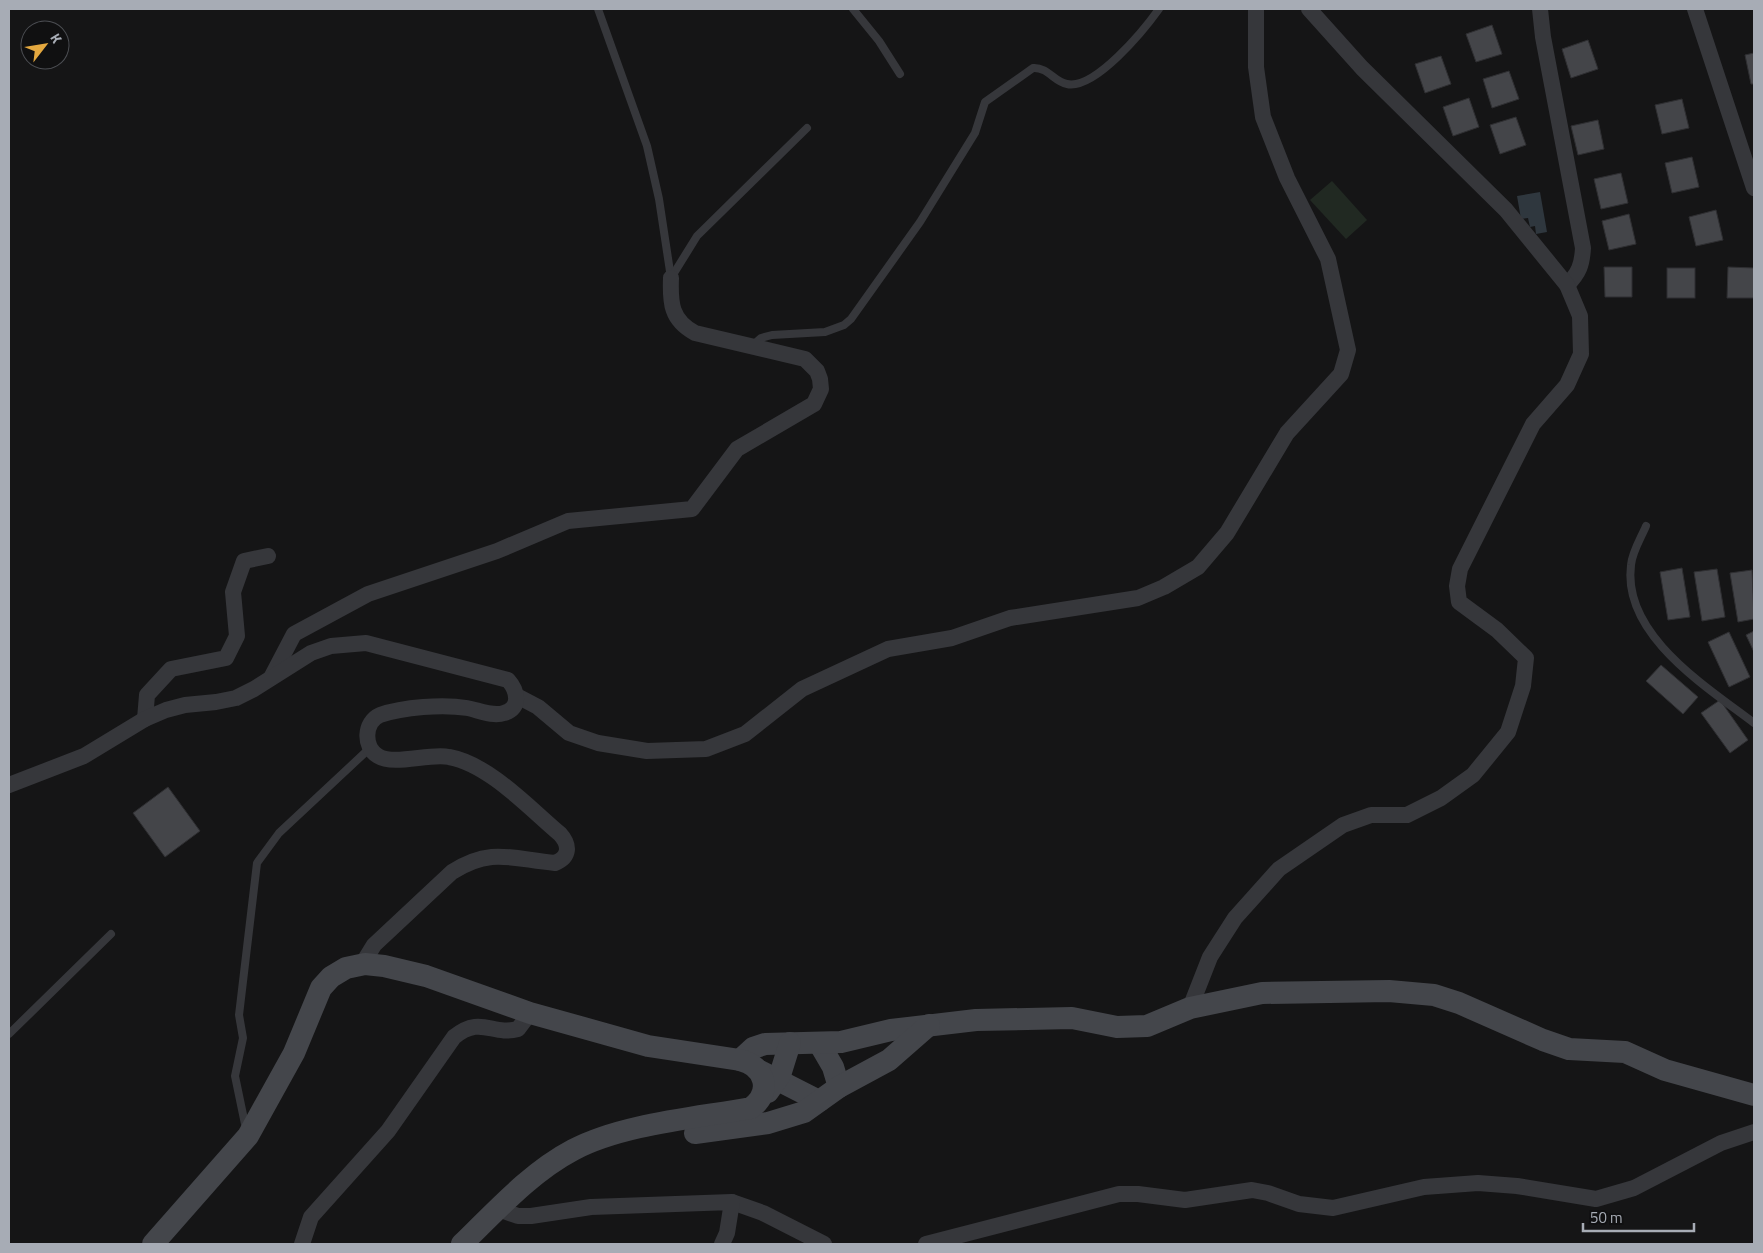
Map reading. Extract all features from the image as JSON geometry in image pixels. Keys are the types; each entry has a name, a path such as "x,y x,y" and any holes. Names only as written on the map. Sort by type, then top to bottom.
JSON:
{"street":[{"path":"517,696 538,707 570,734 598,743 647,751 706,749 745,734 802,689 888,649 952,638 1010,618 1138,598 1164,587 1198,567 1227,533 1287,433 1340,374 1348,350 1328,259 1286,178 1263,118 1256,67 1256,9"},
{"path":"1190,1008 1210,957 1235,918 1279,869 1343,825 1371,815 1407,815 1441,798 1473,775 1508,732 1523,686 1526,658 1497,630 1459,602 1460,569 1533,424 1566,385 1581,354 1580,316 1567,285 1506,210 1362,68 1309,9"},
{"path":"1540,9 1542,37 1583,248 1582,264 1576,276 1567,285"},
{"path":"1695,9 1754,188"},
{"path":"272,676 294,634 368,594 497,551 568,521 692,509 737,449 814,404 819,398 820,379 812,364 805,359 695,333 685,328 672,311 670,300 671,278"},
{"path":"146,719 148,695 171,669 226,658 237,636 233,592 244,561 268,556"},
{"path":"9,785 84,756 146,719 185,704 216,702 236,698 254,689 311,653 331,646 366,643 508,680 515,687 517,696 512,709 505,713 496,714 444,706 388,712 377,717 369,726 367,738 370,748 376,756 387,760 427,756 447,757 476,766 560,834 568,848 564,857 555,863 492,855 465,864 452,872 374,945 366,958 365,964"},
{"path":"153,1244 248,1136 294,1052 321,988 331,978 346,968 365,964 384,966 426,976 530,1013 648,1046 740,1060 754,1065 769,1076 819,1101"},
{"path":"740,1060 759,1046 841,1042 891,1030 929,1025 1027,1017 1072,1018 1116,1027 1147,1026 1190,1008 1262,993 1411,992 1459,1002 1543,1040 1569,1049 1626,1052 1665,1070 1754,1094"},
{"path":"302,1244 312,1217 388,1131 454,1037 476,1026 518,1029 530,1013"},
{"path":"632,1130 642,1135 659,1137 768,1123 804,1112 839,1087 889,1060 929,1025"},
{"path":"462,1244 498,1209 544,1169 572,1150 598,1138 632,1130 751,1108 762,1097 764,1080 784,1067 790,1043"},
{"path":"819,1043 833,1067 839,1087"},
{"path":"926,1244 1119,1194 1138,1194 1185,1200 1252,1190 1268,1193 1298,1204 1333,1208 1424,1187 1478,1183 1517,1186 1596,1199 1634,1188 1721,1143 1754,1132"},
{"path":"498,1209 518,1216 531,1216 591,1207 732,1202 763,1213 824,1244"},
{"path":"722,1244 727,1233 732,1202"}],"lane":[{"path":"598,9 648,146 659,199 671,278"},
{"path":"853,9 879,41 900,74"},
{"path":"752,346 761,338 772,334 825,332 844,325 857,311 920,222 975,133 985,102 1033,68 1042,68 1061,83 1068,85 1080,83 1107,67 1159,9"},
{"path":"671,278 697,236 807,128"},
{"path":"1646,526 1630,564 1635,600 1649,629 1662,648 1678,665 1754,723"},
{"path":"248,1136 235,1076 243,1038 240,1015 257,863 279,833 370,748"},
{"path":"9,1034 111,934"}],"shaded area":[{"path":"1332,181 1367,220 1346,239 1310,200"},
{"path":"1540,192 1547,232 1536,234 1535,226 1530,227 1528,218 1521,219 1517,196"}],"building":[{"path":"1492,25 1502,54 1476,62 1466,34"},
{"path":"1588,40 1598,69 1571,78 1562,49"},
{"path":"1754,53 1754,84 1751,84 1745,55"},
{"path":"1441,56 1451,84 1425,93 1415,64"},
{"path":"1509,71 1519,99 1492,108 1483,79"},
{"path":"1469,98 1479,127 1453,136 1443,107"},
{"path":"1682,99 1689,128 1662,134 1655,105"},
{"path":"1516,117 1526,145 1500,154 1490,125"},
{"path":"1598,120 1604,149 1578,155 1571,126"},
{"path":"1692,157 1699,187 1672,193 1665,163"},
{"path":"1621,173 1628,203 1601,209 1594,179"},
{"path":"1716,210 1723,240 1696,246 1689,217"},
{"path":"1629,214 1636,244 1609,250 1602,221"},
{"path":"1604,267 1632,267 1632,297 1605,297"},
{"path":"1728,267 1754,268 1754,298 1727,298"},
{"path":"1667,268 1695,268 1695,298 1667,298"},
{"path":"1682,568 1690,617 1668,620 1660,572"},
{"path":"1717,569 1725,617 1702,621 1694,572"},
{"path":"1752,570 1754,619 1738,622 1730,573"},
{"path":"1754,631 1754,652 1746,635"},
{"path":"1729,632 1750,677 1729,687 1708,642"},
{"path":"1661,665 1698,697 1683,714 1646,681"},
{"path":"1720,700 1748,740 1730,753 1701,713"},
{"path":"168,787 200,831 165,857 133,813"}]}
